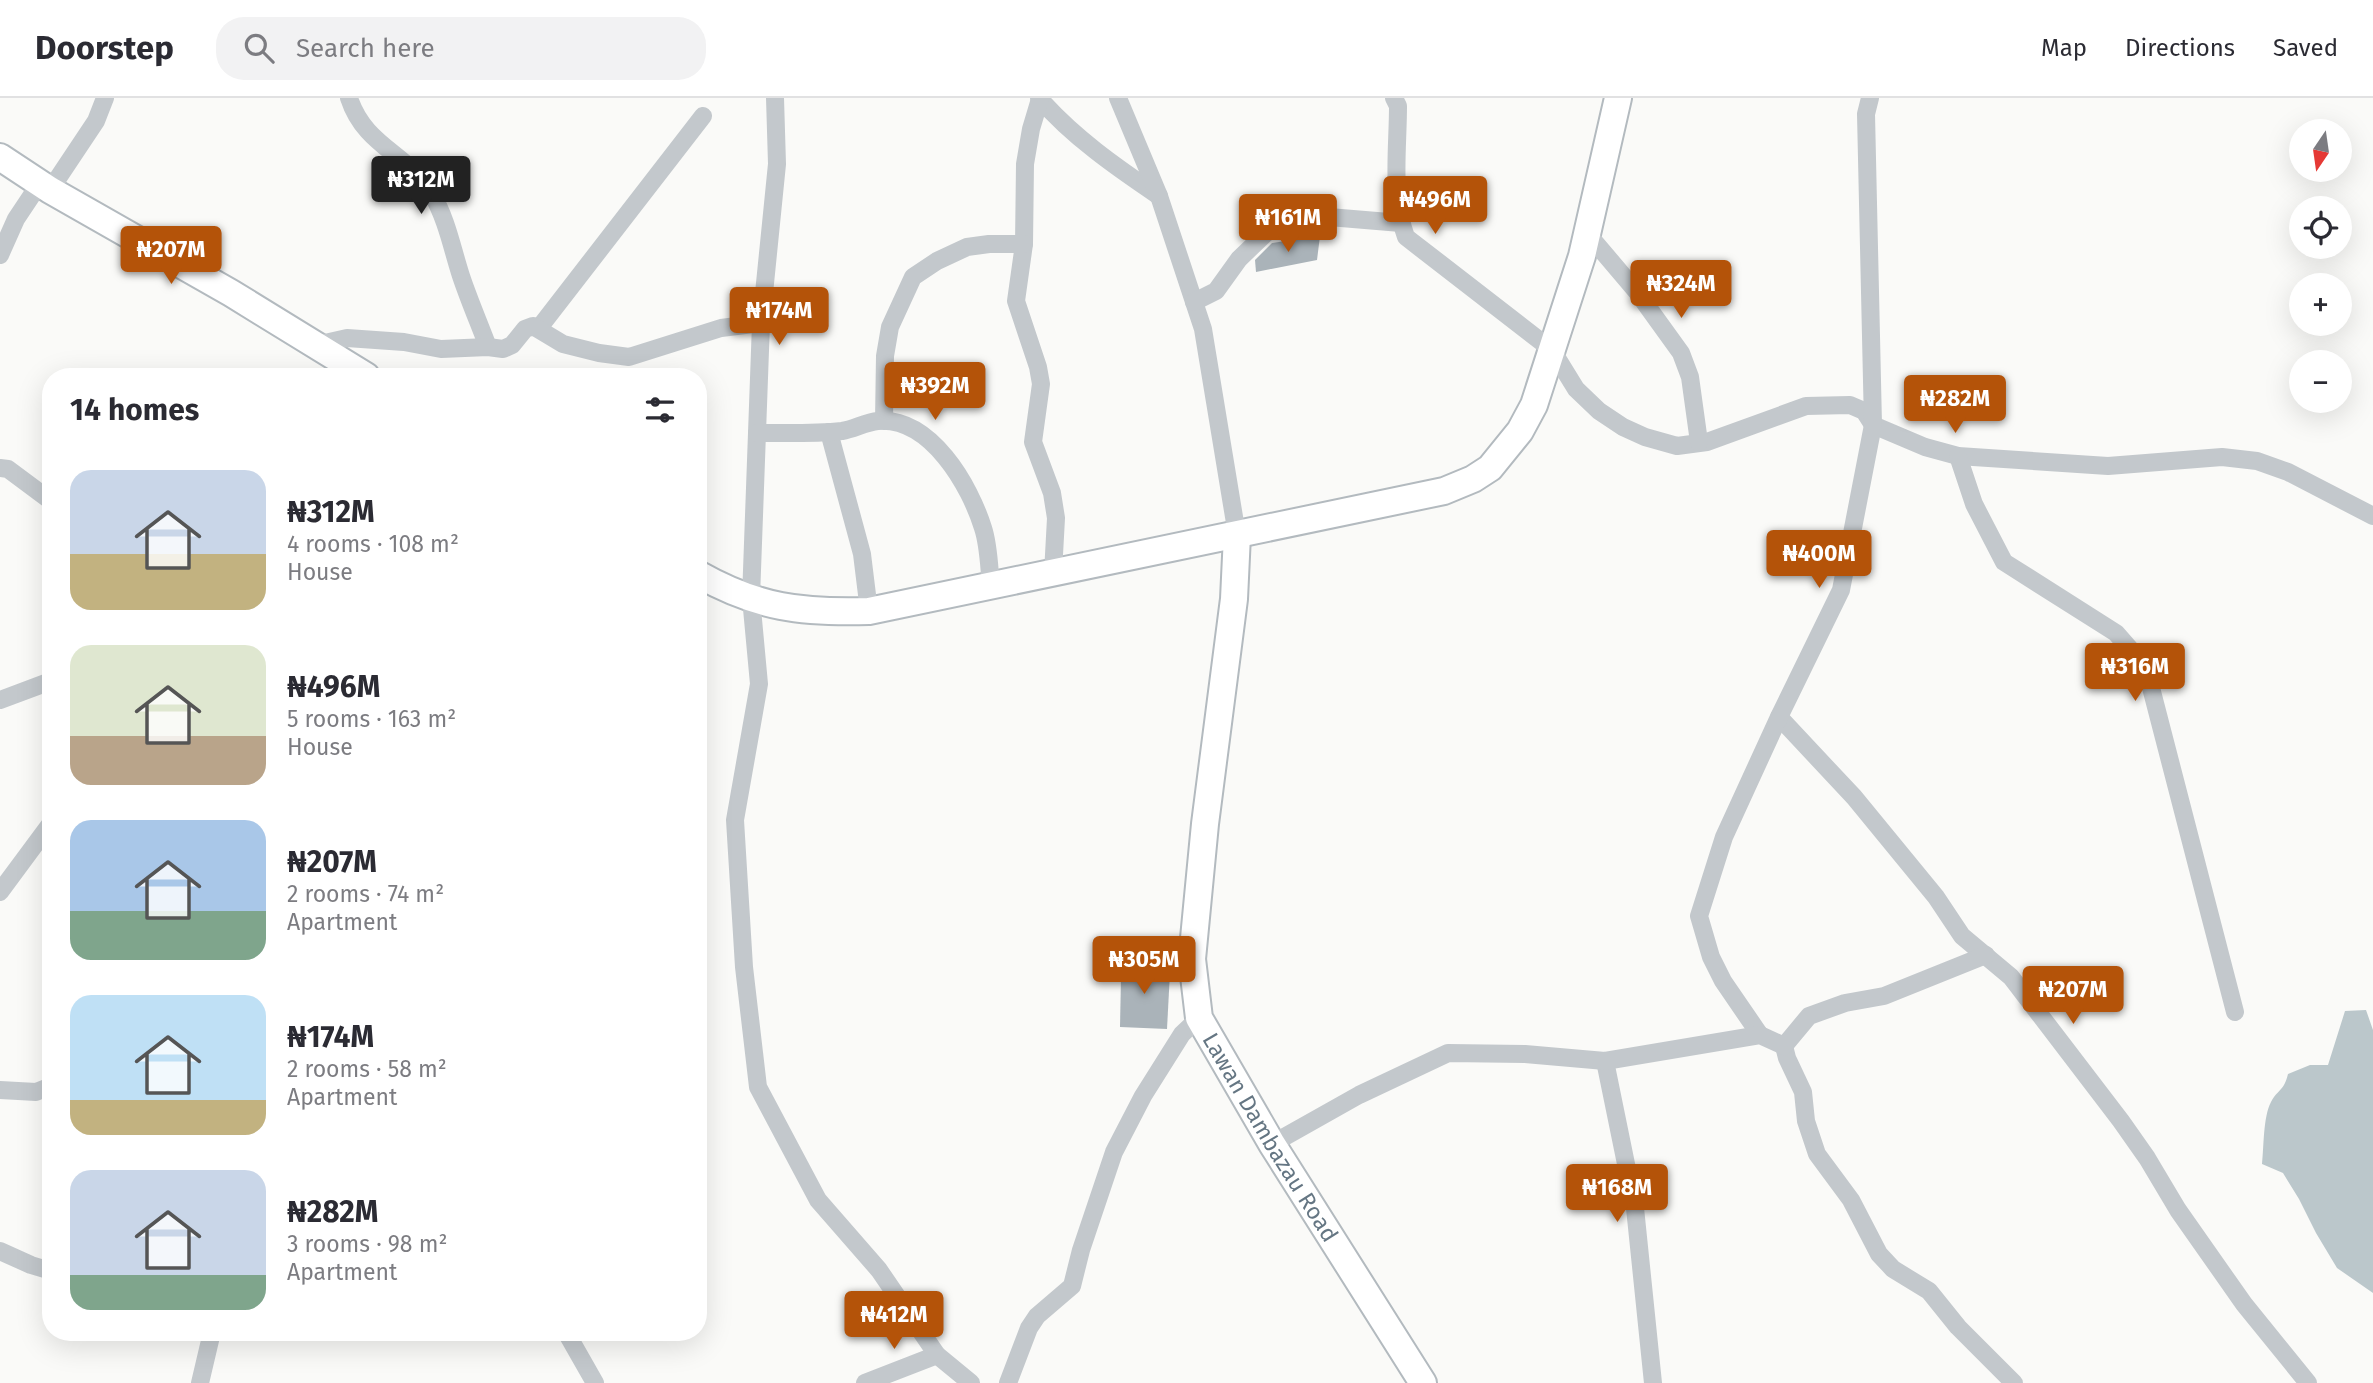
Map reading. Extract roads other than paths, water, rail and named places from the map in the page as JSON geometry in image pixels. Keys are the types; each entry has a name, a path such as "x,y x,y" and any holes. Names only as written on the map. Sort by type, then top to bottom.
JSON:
{"main road":[{"path":"707,578 751,598 798,610 869,611 1444,491 1473,479 1490,467 1520,431 1534,405 1587,233 1618,98"},
{"path":"0,157 45,187 231,293 353,368"},
{"name":"Lawan Dambazau Road","path":"1237,536 1234,599 1192,959 1199,1018 1272,1144 1423,1383"}],"street":[{"path":"0,255 8,218 45,187 96,121 105,98"},
{"path":"349,98 360,125 416,172 432,194 446,223 461,276 488,347"},
{"path":"775,98 777,164 761,323 751,598 760,684 735,820 744,967 758,1087 818,1200 879,1270 937,1355 971,1383"},
{"path":"1040,98 1063,123 1112,164 1159,196"},
{"path":"1040,98 1025,164 1024,244 1016,301 1041,384 1033,442 1052,493 1056,518 1053,573"},
{"path":"1118,98 1159,196 1203,329 1237,536"},
{"path":"1394,98 1398,106 1397,191 1401,223 1406,237 1552,350 1576,389 1600,411 1623,427 1645,437 1677,446 1707,442 1806,407 1850,405 1864,411 1873,425 1925,447 1958,456 2108,466 2222,457 2257,461 2288,472 2373,516"},
{"path":"1784,1046 1760,1035 1723,981 1710,957 1699,916 1724,837 1841,590 1873,425 1866,114 1870,98"},
{"path":"539,328 703,116"},
{"path":"1194,302 1216,291 1239,259 1266,233 1300,218 1329,217 1401,223"},
{"path":"1587,233 1637,292 1681,353 1690,376 1699,442"},
{"path":"884,421 885,356 890,327 913,277 937,261 967,247 1024,244"},
{"path":"316,345 346,338 404,342 441,349 509,348 528,326 539,328 563,344 607,355 629,357 721,328 761,323"},
{"path":"757,432 829,432 884,421 903,424 923,436 951,462 972,499 984,531 991,586"},
{"path":"829,432 862,554 869,611"},
{"path":"1958,456 1974,504 2004,562 2116,633 2137,657 2149,680 2235,1012"},
{"path":"0,468 8,469 42,494"},
{"path":"0,700 42,684"},
{"path":"1779,717 1854,797 1936,897 1962,936 2011,977 2147,1158 2178,1210 2236,1294 2308,1383"},
{"path":"0,892 42,835"},
{"path":"1784,1046 1809,1016 1845,1003 1884,996 1986,955"},
{"path":"1008,1383 1029,1328 1037,1317 1072,1286 1081,1250 1114,1152 1143,1096 1182,1034 1199,1018"},
{"path":"1272,1144 1359,1096 1448,1053 1525,1054 1605,1061 1760,1035"},
{"path":"1784,1046 1803,1092 1806,1121 1817,1154 1851,1200 1879,1254 1894,1269 1929,1291 1958,1327 2014,1383"},
{"path":"1605,1061 1635,1208 1654,1383"},
{"path":"0,1090 36,1092 42,1090"},
{"path":"0,1251 42,1268"},
{"path":"200,1383 210,1341"},
{"path":"571,1341 595,1383"},
{"path":"865,1383 937,1355"}]}
